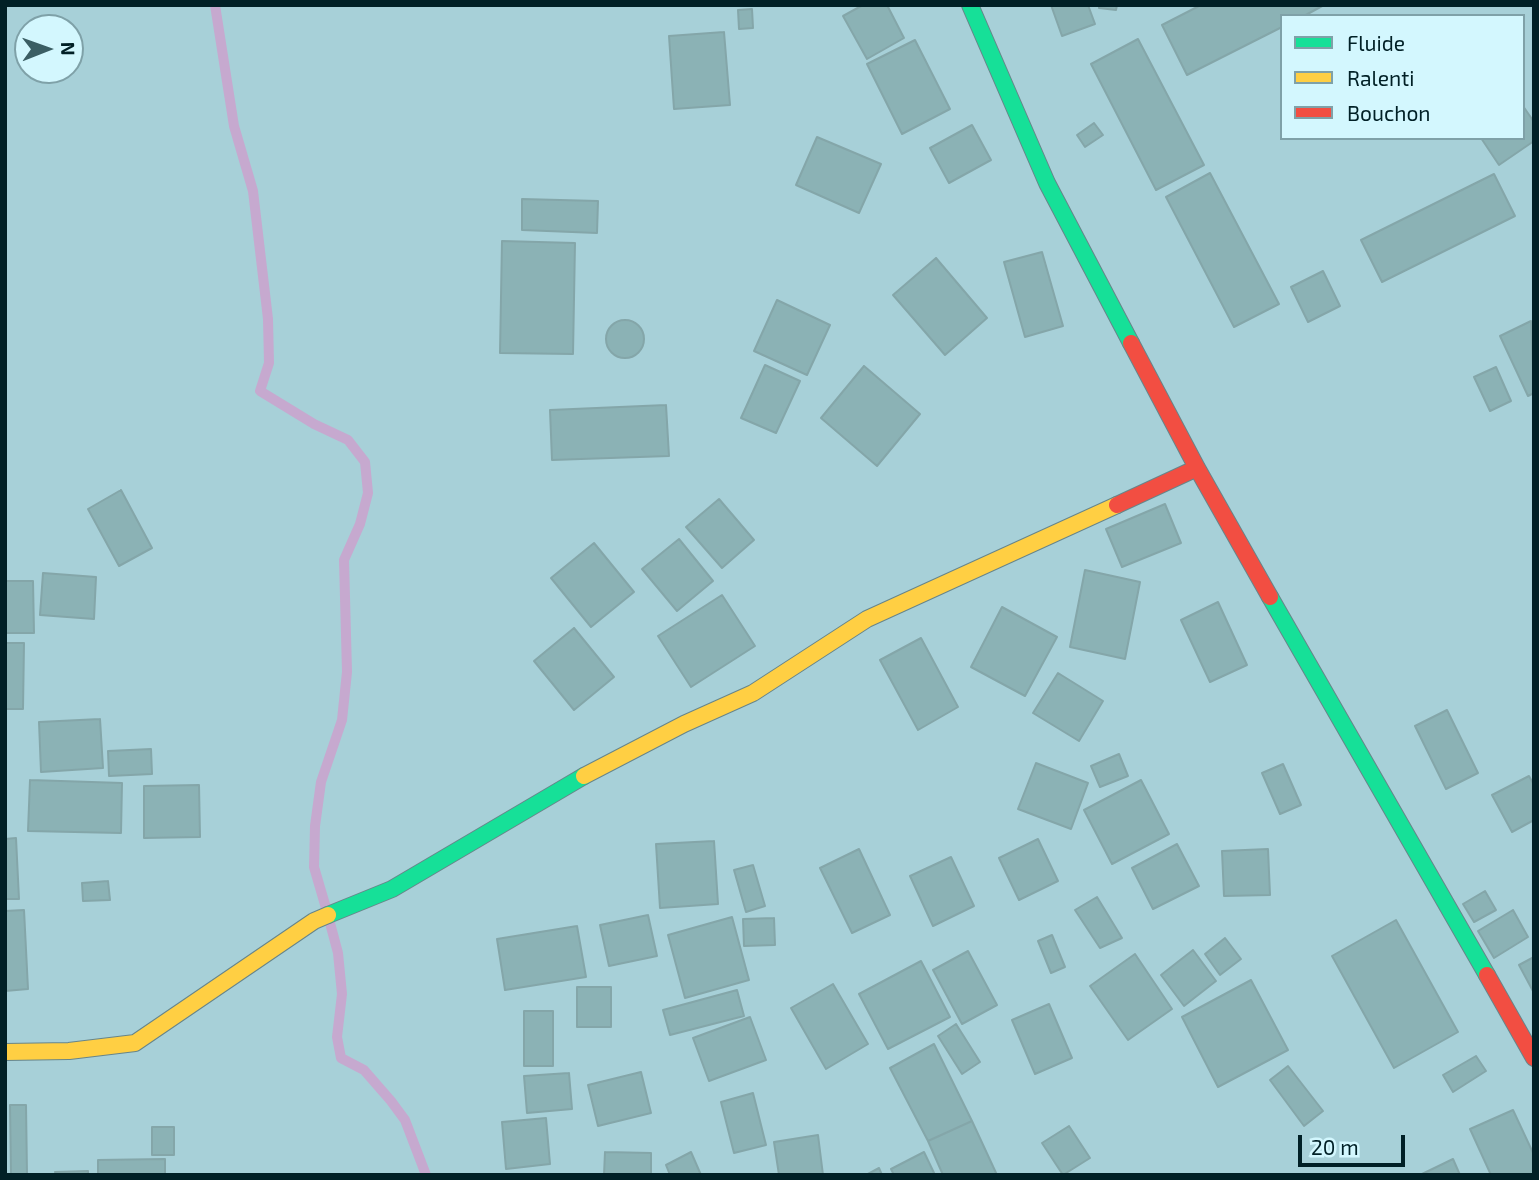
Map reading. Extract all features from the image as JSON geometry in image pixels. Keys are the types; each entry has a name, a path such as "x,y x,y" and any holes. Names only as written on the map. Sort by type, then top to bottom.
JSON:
{"street":[{"path":"970,5 1048,183 1197,468 1534,1058"},
{"path":"5,1052 69,1051 135,1043 314,921 392,889 574,781 684,724 753,693 867,619 1197,468"}],"building":[{"path":"863,5 887,5 904,38 867,59 843,16"},
{"path":"1051,5 1088,5 1095,24 1062,36"},
{"path":"1099,5 1117,5 1116,10 1099,8"},
{"path":"1201,5 1324,5 1308,14 1280,14 1280,28 1187,75 1162,25"},
{"path":"752,9 753,28 739,29 738,10"},
{"path":"724,32 730,105 674,109 669,36"},
{"path":"1138,39 1204,165 1156,190 1091,64"},
{"path":"915,40 950,109 902,134 867,64"},
{"path":"1525,109 1534,122 1534,141 1499,165 1482,140 1525,140"},
{"path":"1094,123 1103,135 1085,147 1077,135"},
{"path":"972,125 991,160 949,183 930,148"},
{"path":"817,137 881,164 859,213 796,185"},
{"path":"1210,173 1279,304 1234,327 1166,197"},
{"path":"1494,174 1515,216 1382,282 1361,240"},
{"path":"522,199 598,201 597,233 522,230"},
{"path":"502,241 575,243 573,354 500,353"},
{"path":"1042,252 1063,326 1025,337 1004,262"},
{"path":"936,258 987,318 945,355 893,295"},
{"path":"1323,271 1340,306 1308,322 1291,287"},
{"path":"777,300 830,325 807,375 754,351"},
{"path":"625,320 638,326 644,339 638,352 625,358 612,352 606,339 612,326"},
{"path":"1531,321 1534,393 1528,396 1500,336"},
{"path":"765,365 800,381 776,433 741,418"},
{"path":"864,366 920,414 877,466 821,418"},
{"path":"1496,367 1511,401 1490,411 1474,377"},
{"path":"666,405 669,456 552,460 550,410"},
{"path":"121,490 152,548 119,566 88,509"},
{"path":"719,499 754,540 722,568 686,527"},
{"path":"1165,504 1181,543 1122,567 1106,529"},
{"path":"679,539 713,581 677,611 642,569"},
{"path":"594,543 634,592 591,627 551,578"},
{"path":"1085,570 1140,582 1125,659 1070,647"},
{"path":"43,573 96,577 94,619 40,615"},
{"path":"5,581 33,581 34,633 5,633"},
{"path":"722,595 755,646 691,687 658,636"},
{"path":"1218,602 1247,665 1210,682 1181,620"},
{"path":"1002,607 1057,637 1025,696 971,667"},
{"path":"574,628 614,677 574,710 534,661"},
{"path":"921,638 958,707 918,730 880,660"},
{"path":"5,643 24,643 23,709 5,709"},
{"path":"1058,673 1103,701 1079,741 1033,713"},
{"path":"1447,710 1478,773 1446,789 1415,726"},
{"path":"100,719 103,768 41,772 39,722"},
{"path":"151,749 152,774 109,776 108,751"},
{"path":"1119,754 1128,776 1100,787 1091,766"},
{"path":"1036,763 1088,783 1071,829 1018,809"},
{"path":"1283,764 1301,805 1280,814 1262,773"},
{"path":"1529,776 1534,785 1534,820 1512,832 1492,795"},
{"path":"30,780 122,783 121,833 28,831"},
{"path":"1141,780 1169,834 1112,864 1084,810"},
{"path":"199,785 200,837 144,838 144,786"},
{"path":"16,838 19,899 5,899 5,839"},
{"path":"1038,839 1058,881 1019,900 999,858"},
{"path":"714,841 718,904 660,908 656,844"},
{"path":"1177,844 1199,886 1153,909 1132,868"},
{"path":"859,849 890,915 852,933 820,868"},
{"path":"1268,849 1270,895 1224,896 1222,851"},
{"path":"951,857 974,906 933,926 910,876"},
{"path":"753,865 765,906 746,912 734,870"},
{"path":"108,881 110,900 83,901 82,883"},
{"path":"1485,891 1496,910 1474,922 1463,904"},
{"path":"1097,897 1122,938 1100,948 1075,910"},
{"path":"24,910 28,989 5,991 5,911"},
{"path":"1513,910 1528,937 1494,958 1478,931"},
{"path":"648,915 657,956 609,966 600,925"},
{"path":"732,917 749,980 685,998 668,935"},
{"path":"774,918 775,945 744,946 743,919"},
{"path":"1396,920 1458,1032 1394,1068 1332,956"},
{"path":"577,926 586,977 505,990 497,939"},
{"path":"1052,935 1065,967 1051,973 1038,941"},
{"path":"1225,938 1241,959 1220,975 1205,954"},
{"path":"1193,950 1216,981 1184,1006 1161,975"},
{"path":"968,951 997,1005 962,1024 933,970"},
{"path":"1135,954 1172,1009 1128,1040 1090,986"},
{"path":"1534,957 1534,993 1519,965"},
{"path":"921,961 950,1017 888,1049 859,994"},
{"path":"1251,980 1288,1050 1218,1087 1182,1017"},
{"path":"833,984 868,1044 826,1069 791,1008"},
{"path":"577,987 611,987 611,1027 577,1027"},
{"path":"737,990 744,1016 670,1035 663,1010"},
{"path":"1049,1004 1072,1058 1035,1074 1012,1020"},
{"path":"524,1011 553,1011 553,1066 524,1066"},
{"path":"750,1017 766,1060 709,1081 693,1038"},
{"path":"956,1024 980,1062 962,1074 938,1036"},
{"path":"934,1044 972,1121 928,1141 890,1068"},
{"path":"1476,1056 1486,1071 1453,1092 1443,1075"},
{"path":"1288,1066 1323,1111 1304,1126 1270,1080"},
{"path":"641,1072 651,1113 598,1126 588,1085"},
{"path":"569,1073 572,1109 527,1113 524,1076"},
{"path":"753,1093 766,1145 734,1153 721,1102"},
{"path":"10,1105 26,1105 27,1175 11,1175"},
{"path":"1513,1110 1534,1155 1534,1175 1491,1175 1470,1129"},
{"path":"546,1118 550,1164 506,1169 502,1122"},
{"path":"972,1121 997,1175 943,1175 928,1141"},
{"path":"1069,1126 1090,1158 1063,1175 1042,1143"},
{"path":"152,1127 174,1127 174,1155 152,1155"},
{"path":"818,1135 823,1175 779,1175 774,1142"},
{"path":"605,1152 651,1153 651,1175 604,1175"},
{"path":"691,1152 701,1175 670,1175 666,1165"},
{"path":"924,1152 935,1175 894,1175 891,1169"},
{"path":"165,1159 165,1175 98,1175 98,1160"},
{"path":"1453,1159 1460,1175 1420,1175"},
{"path":"879,1168 882,1175 866,1175"},
{"path":"88,1171 88,1175 56,1175 55,1172"}],"waterway":[{"path":"215,5 234,126 253,191 268,319 269,363 260,391 314,424 348,440 365,462 368,493 360,524 344,560 347,672 342,720 321,782 315,826 314,867 326,908"},
{"path":"330,923 338,953 342,994 337,1037 341,1058 364,1070 405,1120 426,1175"}],"traffic: fast":[{"path":"970,5 1047,183 1131,343"},
{"path":"1270,597 1487,975"},
{"path":"328,915 392,889 584,776"}],"traffic: slow":[{"path":"584,776 684,724 753,693 867,619 1117,505"},
{"path":"5,1052 69,1051 135,1043 314,921 328,915"}],"traffic: jam":[{"path":"1131,343 1197,468 1270,597"},
{"path":"1117,505 1197,468"},
{"path":"1487,975 1534,1058"}]}
